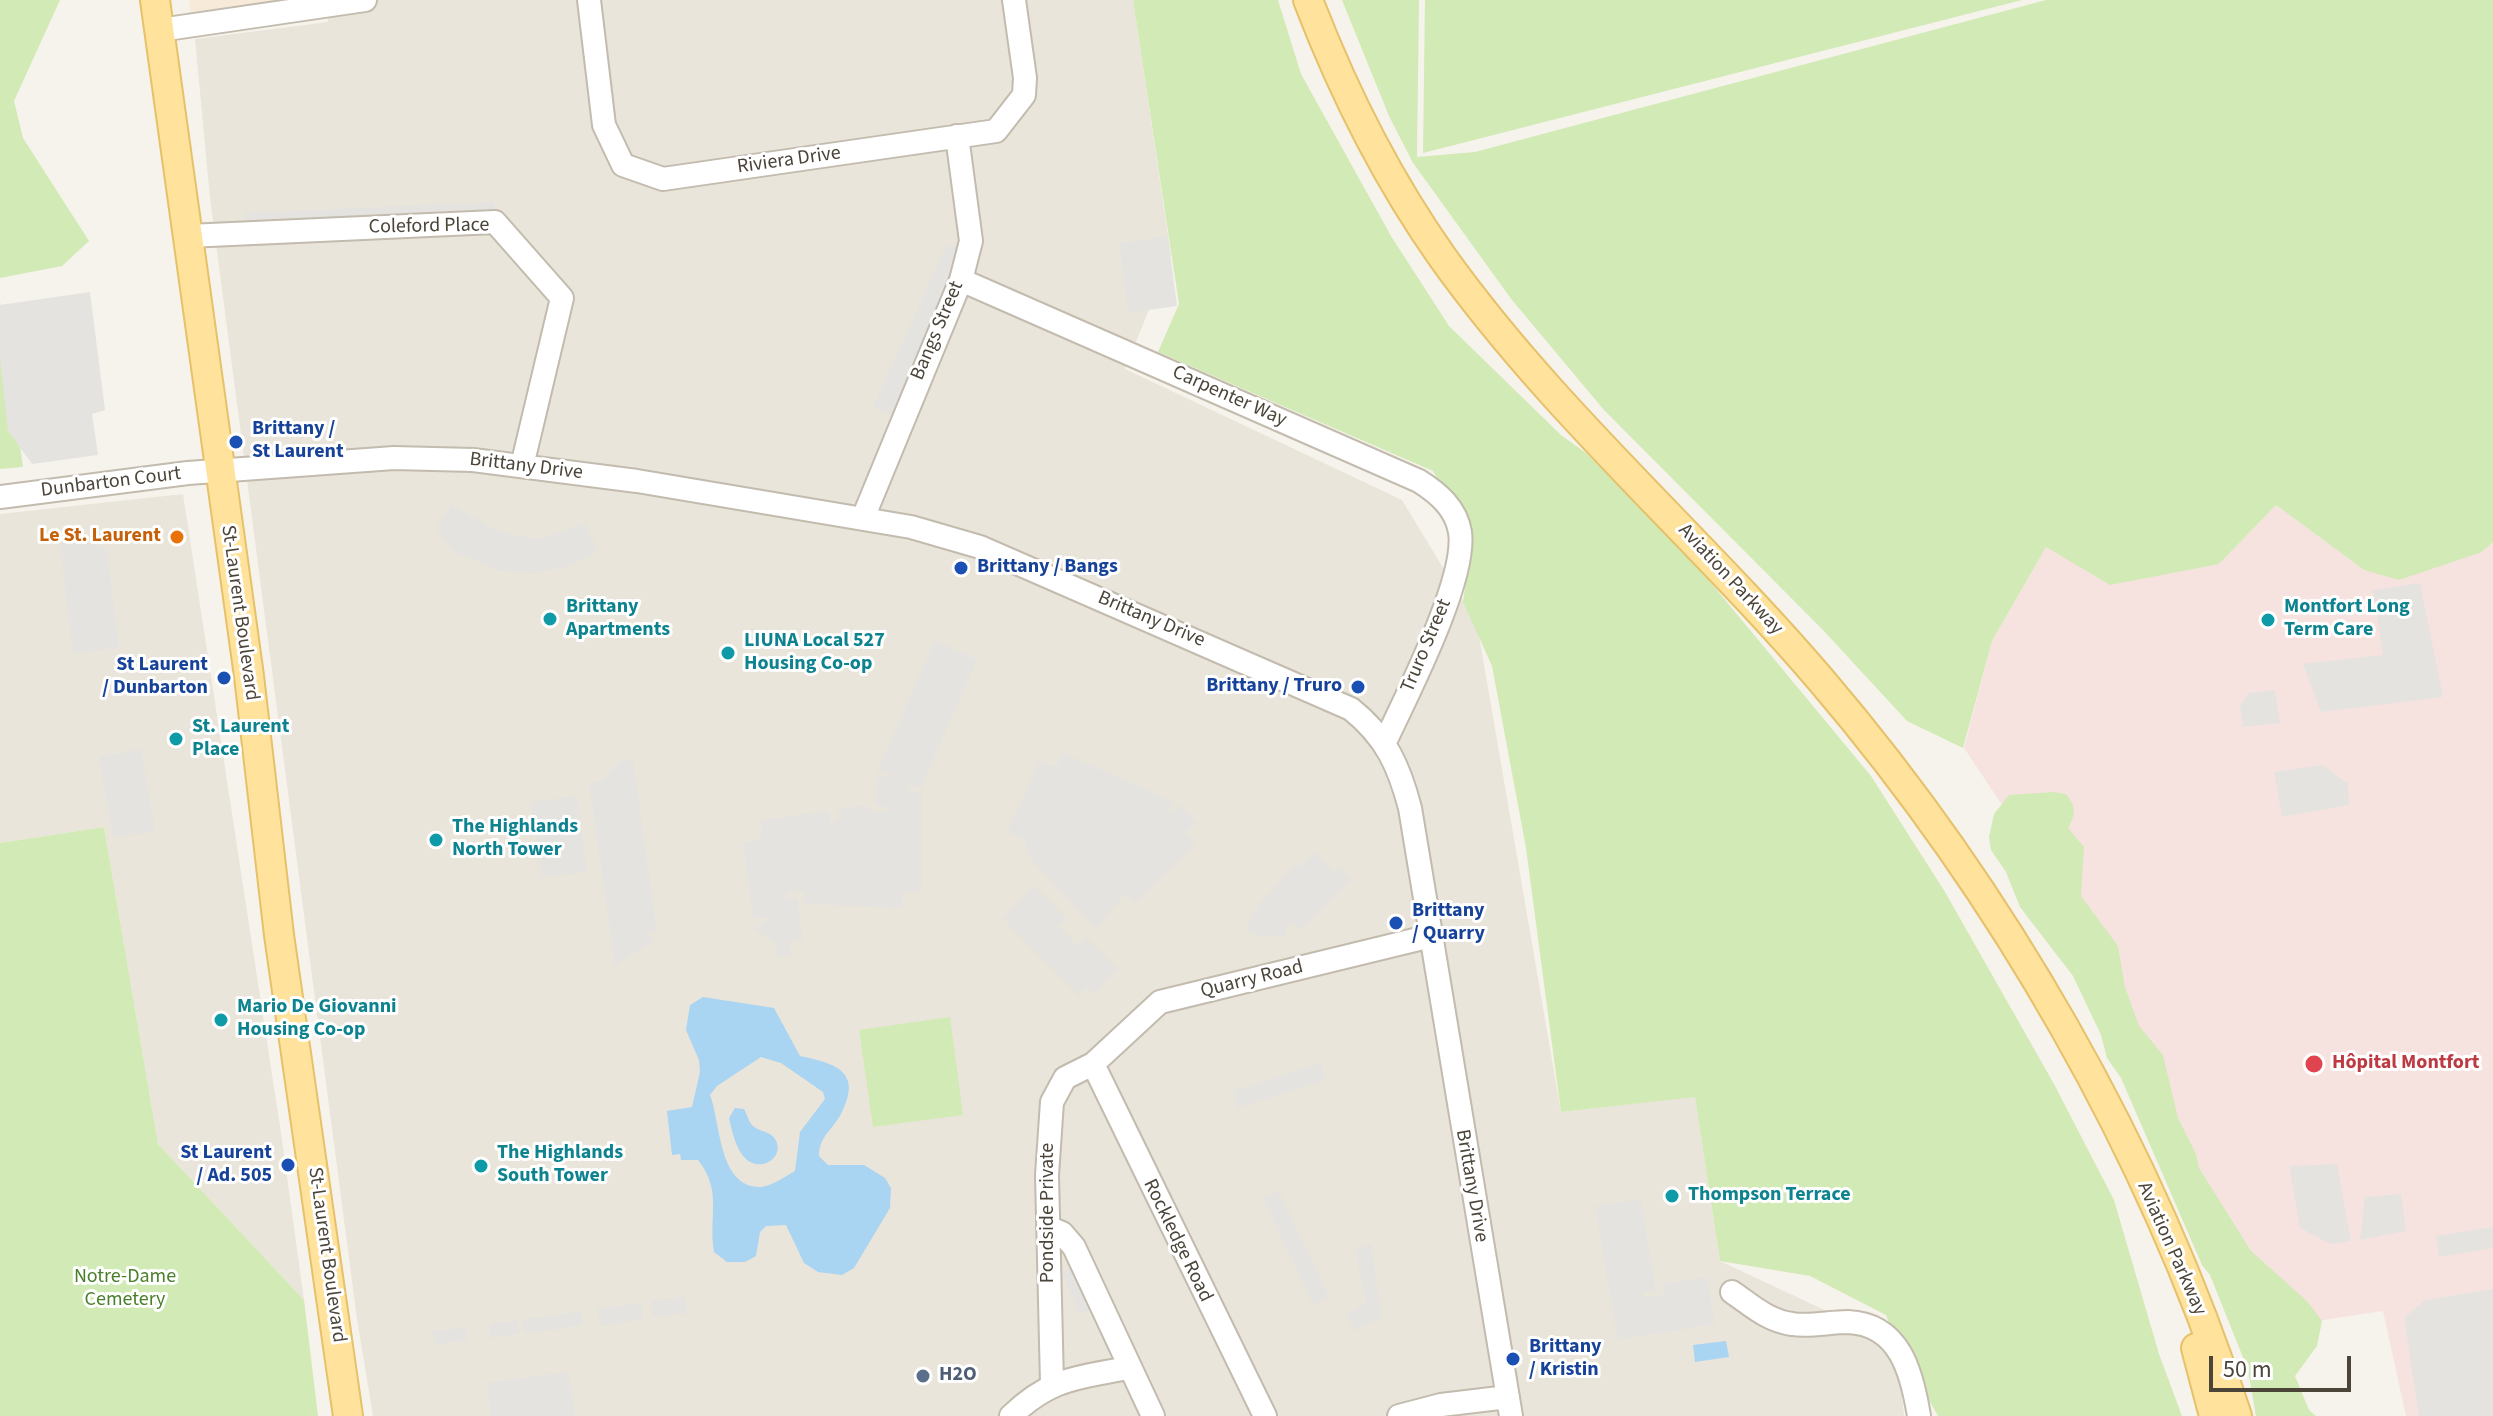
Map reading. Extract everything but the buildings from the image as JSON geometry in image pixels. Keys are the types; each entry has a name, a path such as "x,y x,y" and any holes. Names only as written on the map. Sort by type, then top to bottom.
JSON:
{"main road":[{"name":"St-Laurent Boulevard","path":"155,0 221,473 279,935 348,1416"},
{"name":"Aviation Parkway","path":"1308,0 1371,140 1443,258 1537,374 1758,609 1885,758 1953,850 2016,946 2070,1038 2190,1283 2237,1416"},
{"name":"Aviation Parkway","path":"2137,1173 2192,1334 2214,1416"}],"street":[{"name":"Riviera Drive","path":"589,0 604,125 623,165 663,179 996,131 1024,95 1025,78 1014,0"},
{"path":"160,30 351,1"},
{"name":"Bangs Street","path":"863,518 961,280 971,241 957,136"},
{"name":"Coleford Place","path":"188,236 495,222 562,298 522,466"},
{"name":"Carpenter Way","path":"961,280 1419,481 1436,492 1452,510 1461,548"},
{"name":"Brittany Drive","path":"221,473 394,458 440,458 522,466 911,527 980,547 1351,709 1385,742 1399,767 1410,808 1509,1407"},
{"name":"Dunbarton Court","path":"0,497 172,475 221,473"},
{"name":"Truro Street","path":"1385,742 1457,579 1461,548"},
{"name":"Quarry Road","path":"1093,1064 1160,1002 1431,936"},
{"name":"Pondside Private","path":"1052,1384 1047,1175 1052,1102 1065,1078 1093,1064"},
{"name":"Rockledge Road","path":"1093,1064 1265,1416"},
{"path":"1048,1227 1062,1233 1074,1247 1153,1416"},
{"path":"1732,1292 1772,1319 1794,1325 1850,1322 1874,1327 1889,1338 1912,1373 1919,1416"},
{"path":"1011,1416 1032,1396 1052,1384 1128,1368"},
{"path":"1399,1416 1441,1405 1509,1407"}],"shaded area":[{"path":"189,0 296,0 191,14"},
{"path":"326,0 1133,0 1171,255 1125,369 1402,500 1477,624 1561,1112 1695,1096 1720,1261 1897,1344 1904,1416 373,1416 357,1319 210,198 195,39 328,22"},
{"path":"494,202 495,212 246,224 245,213"},
{"path":"1168,236 1177,306 1128,313 1119,243"},
{"path":"947,244 980,260 966,304 912,424 873,407"},
{"path":"90,292 105,410 92,414 98,455 32,464 8,431 0,358 0,305"},
{"path":"183,494 304,1300 158,1144 104,827 0,843 0,514"},
{"path":"452,504 494,530 524,537 540,539 585,523 598,552 566,567 531,574 498,570 454,552 436,529"},
{"name":"Hôpital Montfort","path":"2276,505 2364,570 2482,552 2493,542 2493,1416 2406,1416 2383,1311 2269,1328 2010,817 1964,748 1992,641 2046,547 2219,564"},
{"path":"78,537 107,550 119,647 73,654 59,539"},
{"path":"2420,583 2443,697 2321,712 2303,664 2383,655 2373,590"},
{"path":"935,640 977,660 921,788 909,784 909,790 922,793 921,891 903,892 902,908 805,904 804,892 789,891 784,899 797,897 803,941 789,941 791,956 776,957 775,943 753,928 764,924 767,918 753,918 743,842 756,841 762,833 761,820 829,811 831,824 838,820 839,810 863,805 875,812 889,811 890,808 876,805 877,774 891,778 891,775 878,770"},
{"path":"2275,690 2280,723 2243,727 2240,705 2249,693"},
{"path":"141,749 155,831 113,838 99,757"},
{"path":"1063,753 1173,801 1168,814 1180,805 1197,822 1185,833 1196,844 1135,903 1125,894 1096,928 1031,860 1024,839 1008,831 1039,761 1052,767 1057,765"},
{"path":"633,759 657,931 644,932 654,940 615,966 589,783 601,781 621,760"},
{"path":"2323,765 2348,784 2349,805 2282,817 2274,772"},
{"path":"577,796 587,872 541,878 531,802"},
{"path":"1315,852 1333,872 1340,867 1351,880 1300,931 1290,921 1284,936 1263,937 1246,932 1253,911 1261,914 1256,907 1295,865 1299,867"},
{"path":"1034,885 1067,919 1058,928 1063,928 1076,946 1086,938 1118,968 1094,994 1087,987 1079,996 1003,919"},
{"path":"1321,1063 1326,1080 1238,1108 1233,1091"},
{"path":"2337,1164 2351,1241 2331,1244 2300,1228 2289,1166"},
{"path":"1279,1191 1329,1297 1313,1305 1263,1198"},
{"path":"2401,1194 2406,1231 2360,1240 2365,1197"},
{"path":"1641,1199 1656,1291 1643,1293 1643,1298 1664,1295 1662,1284 1707,1277 1715,1324 1618,1340 1595,1206"},
{"path":"2493,1227 2493,1248 2439,1257 2436,1236"},
{"path":"1371,1243 1382,1318 1354,1331 1346,1315 1366,1304 1355,1249"},
{"path":"1073,1267 1092,1309 1080,1315 1061,1272"},
{"path":"2493,1289 2493,1416 2419,1416 2404,1318 2425,1300"},
{"path":"685,1296 687,1313 653,1317 651,1301"},
{"path":"641,1303 643,1319 600,1326 597,1309"},
{"path":"581,1311 583,1325 524,1334 522,1320"},
{"path":"518,1320 520,1334 490,1338 489,1324"},
{"path":"466,1328 467,1340 437,1345 431,1331"},
{"path":"569,1372 575,1416 491,1416 487,1383"}],"green space":[{"path":"0,0 60,0 14,101 23,138 89,241 62,266 0,278"},
{"path":"1133,0 1278,0 1301,74 1391,236 1449,326 1561,435 1586,453 1687,554 1871,776 1945,892 2054,1084 2114,1200 2159,1354 2182,1416 1938,1416 1897,1344 1886,1315 1810,1276 1720,1261 1695,1097 1561,1112 1526,848 1492,666 1463,602 1472,539 1433,471 1158,352 1179,304"},
{"path":"1342,0 1419,0 1417,157 1475,152 2046,0 2493,0 2493,542 2482,552 2399,580 2364,570 2276,505 2219,564 2110,585 2046,547 1992,641 1963,748 1907,721 1823,630 1604,410 1512,300 1413,163 1389,116"},
{"path":"1425,0 2022,0 1423,153"},
{"path":"0,301 23,467 0,469"},
{"path":"2066,794 2072,802 2074,814 2068,828 2084,847 2081,896 2118,946 2125,987 2139,1026 2163,1055 2178,1118 2196,1154 2199,1168 2251,1251 2308,1302 2322,1321 2317,1346 2295,1376 2309,1410 2316,1416 2256,1416 2248,1370 2210,1275 2202,1265 2121,1078 2107,1058 2101,1035 2073,976 2020,907 2006,872 1991,850 1989,837 1994,814 2009,795"},
{"name":"Notre-Dame Cemetery","path":"104,827 158,1144 304,1300 318,1416 0,1416 0,843"},
{"path":"950,1017 963,1115 873,1127 859,1030"}],"water":[{"path":"703,997 774,1008 800,1056 833,1066 847,1078 848,1098 821,1143 819,1156 828,1165 864,1165 885,1178 891,1188 890,1208 854,1268 842,1275 818,1272 804,1263 786,1225 766,1226 760,1232 756,1256 745,1262 727,1262 714,1252 710,1182 698,1160 681,1160 680,1154 672,1155 667,1111 692,1107 700,1072 699,1060 686,1030 690,1005","holes":["761,1057 781,1063 823,1092 825,1099 800,1132 795,1171 765,1186 747,1184 736,1177 729,1166 710,1095 717,1086"]},
{"path":"735,1108 744,1109 753,1126 775,1139 778,1146 775,1157 765,1164 752,1163 740,1151 729,1118"},
{"path":"1726,1341 1729,1357 1695,1362 1693,1345"}],"place":[{"name":"Brittany / St Laurent","path":"236,442"},
{"name":"Le St. Laurent","path":"177,537"},
{"name":"Brittany / Bangs","path":"961,568"},
{"name":"Brittany Apartments","path":"550,619"},
{"name":"Montfort Long Term Care","path":"2268,620"},
{"name":"LIUNA Local 527 Housing Co-op","path":"728,653"},
{"name":"St Laurent / Dunbarton","path":"224,678"},
{"name":"Brittany / Truro","path":"1358,687"},
{"name":"St. Laurent Place","path":"176,739"},
{"name":"The Highlands North Tower","path":"436,840"},
{"name":"Brittany / Quarry","path":"1396,923"},
{"name":"Mario De Giovanni Housing Co-op","path":"221,1020"},
{"name":"Hôpital Montfort","path":"2314,1064"},
{"name":"St Laurent / Ad. 505","path":"288,1165"},
{"name":"The Highlands South Tower","path":"481,1166"},
{"name":"Thompson Terrace","path":"1672,1196"},
{"name":"Brittany / Kristin","path":"1513,1359"},
{"name":"H2O","path":"923,1376"}]}
